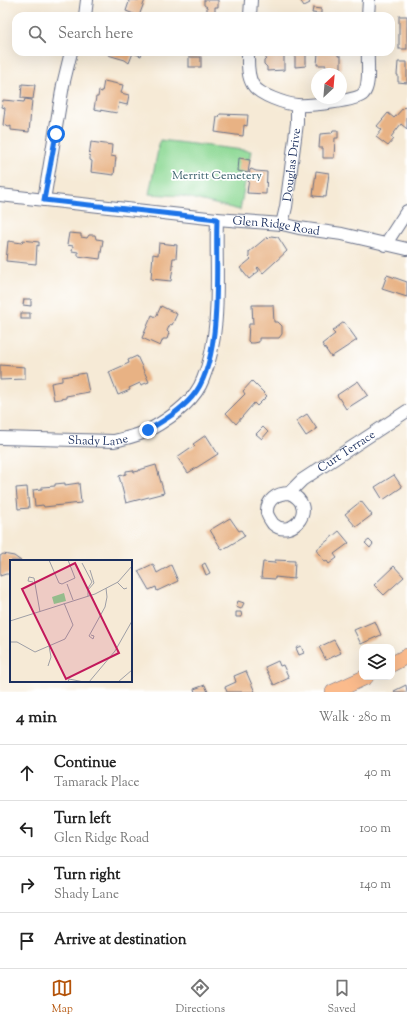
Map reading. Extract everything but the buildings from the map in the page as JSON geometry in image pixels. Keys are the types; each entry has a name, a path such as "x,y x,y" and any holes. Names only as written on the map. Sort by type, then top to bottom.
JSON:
{"main road":[{"path":"395,662 407,656"},
{"path":"333,692 359,680"}],"street":[{"path":"86,12 87,0"},
{"path":"250,12 251,0"},
{"path":"368,0 368,12"},
{"path":"44,200 63,85 70,56"},
{"path":"248,56 249,74 253,85 264,94 298,105 343,101 364,94 368,83 368,56"},
{"name":"Douglas Drive","path":"282,224 286,207 298,105"},
{"name":"Glen Ridge Road","path":"0,195 217,219 282,224 342,234 407,249"},
{"path":"385,244 407,211"},
{"name":"Shady Lane","path":"0,438 114,440 130,437 148,430 163,421 181,408 192,397 203,380 214,339 217,287 217,219"},
{"name":"Curt Terrace","path":"289,493 302,480 407,412"}],"green space":[{"name":"Merritt Cemetery","path":"160,140 251,151 240,210 182,196 149,194"}],"route":[{"path":"56,134 44,200 217,219 217,287 214,339 203,380 192,397 181,408 148,430"}]}
